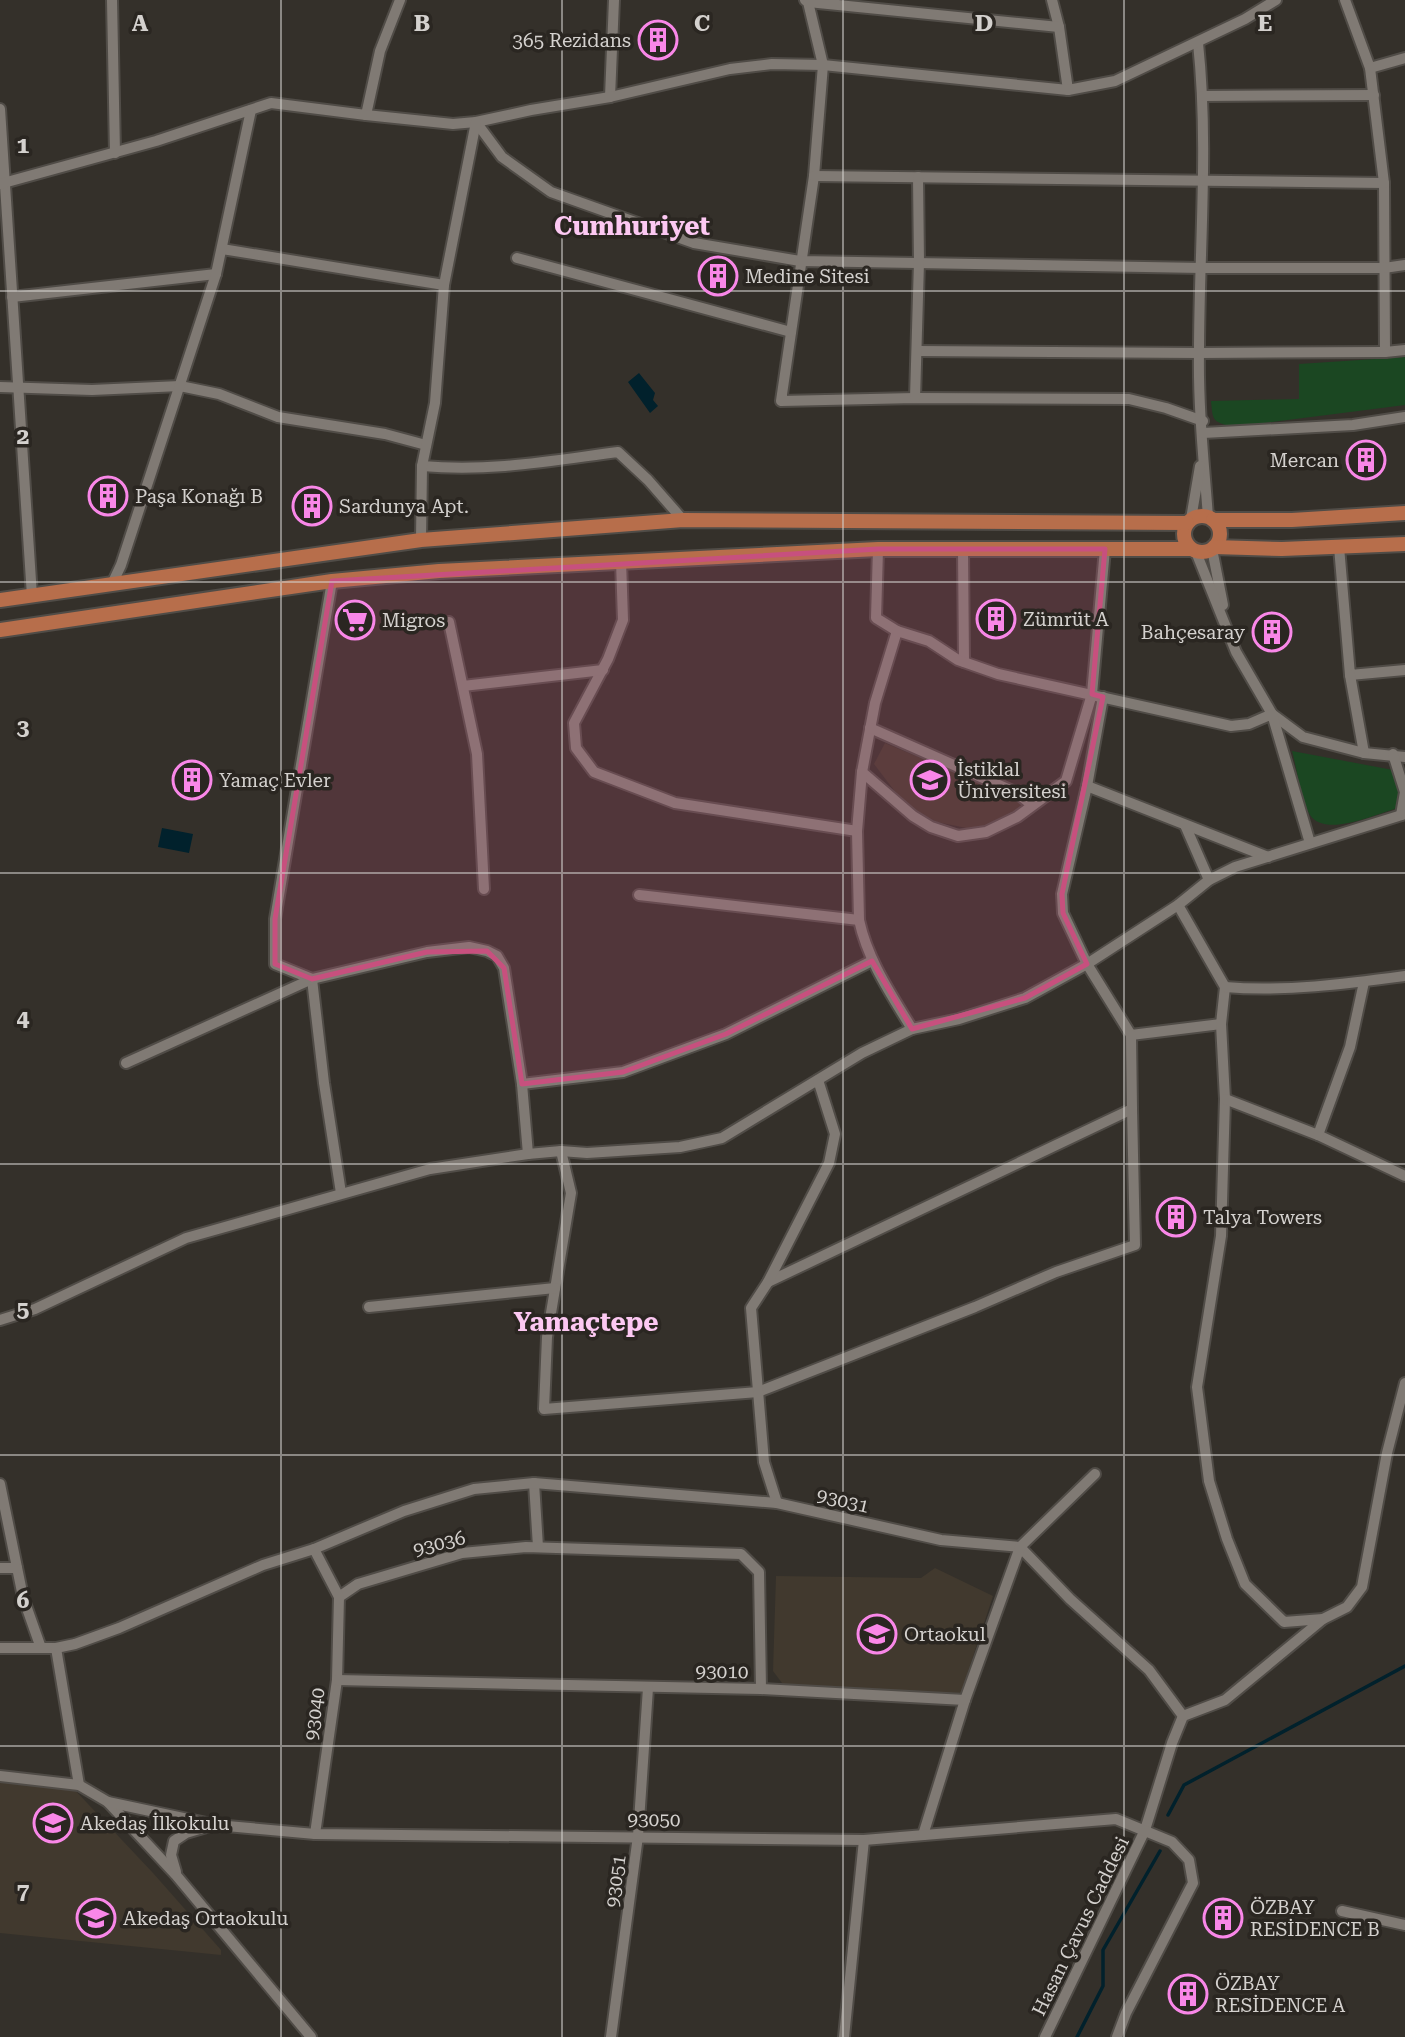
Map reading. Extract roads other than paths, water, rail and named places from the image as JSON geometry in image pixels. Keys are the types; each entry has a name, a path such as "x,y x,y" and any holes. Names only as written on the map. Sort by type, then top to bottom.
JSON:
{"main road":[{"path":"0,600 421,540 683,520 1189,521 1202,516 1211,519 1292,520 1405,513"},
{"path":"1211,519 1219,530 1220,537 1213,548"},
{"path":"1189,521 1184,528 1184,540 1193,550"},
{"path":"0,630 332,581 447,570 878,549 1193,550 1405,544"}],"street":[{"path":"112,0 115,152"},
{"path":"366,116 380,51 400,0"},
{"path":"610,97 614,0"},
{"path":"1052,0 1059,27 1068,90"},
{"path":"1345,0 1370,68 1374,95 1384,183 1385,352"},
{"path":"1059,27 807,1 823,65 814,176 781,401 915,398 1129,400 1166,408 1203,427 1353,425 1405,417"},
{"path":"2,184 271,103 453,124 610,97 730,69 772,64 823,65 1068,90 1115,81 1198,43 1274,1"},
{"path":"1198,43 1203,96 1199,354 1203,446 1211,519"},
{"path":"1370,68 1405,58"},
{"path":"1203,96 1374,95"},
{"path":"0,109 2,184 19,388 32,596"},
{"path":"113,582 121,565 216,274 251,110"},
{"path":"476,122 502,157 551,192 694,243 800,261 1202,268 1384,268 1405,265"},
{"path":"421,540 422,466 435,403 444,285 476,122"},
{"path":"814,176 1384,183"},
{"path":"915,398 918,351 918,177"},
{"path":"222,249 444,285"},
{"path":"517,258 791,332"},
{"path":"12,297 216,274"},
{"path":"918,351 1199,354 1405,350"},
{"path":"0,387 92,390 180,386 219,394 278,417 385,434 426,445"},
{"path":"1189,521 1203,446"},
{"path":"422,466 497,468 618,452 648,480 683,520"},
{"path":"1339,547 1350,675 1364,753"},
{"path":"1213,548 1228,631"},
{"path":"878,549 876,618 897,631 929,641 964,662 998,674 1231,726 1249,724 1272,714"},
{"path":"963,549 964,662"},
{"path":"561,1152 571,1194 547,1337 544,1409 758,1392 975,1307 1056,1272 1135,1245 1131,1035 1087,964 1063,913 1062,894 1087,786 1097,695 1105,550"},
{"path":"1193,550 1236,652 1272,714 1310,843"},
{"path":"621,561 623,620 603,670 574,723 576,748 594,772 675,803 858,831"},
{"path":"312,979 275,964 275,919 332,581"},
{"path":"449,622 477,754 484,889"},
{"path":"897,631 875,703 862,772 858,831 859,920 872,961 912,1029"},
{"path":"463,686 603,670"},
{"path":"1350,675 1405,670"},
{"path":"862,772 913,816 931,827 958,835 986,832 1017,817 1066,781 1097,695"},
{"path":"1272,714 1303,737 1364,753 1405,757"},
{"path":"870,728 1017,793 1032,805"},
{"path":"0,1320 35,1309 186,1238 430,1169 528,1154 680,1147 722,1138 862,1053 912,1029 959,1019 1026,998 1087,964 1178,905 1209,880 1235,867 1403,814 1405,792 1393,754"},
{"path":"1087,786 1268,857"},
{"path":"1185,825 1209,880"},
{"path":"639,895 859,920"},
{"path":"1178,905 1225,987 1221,1024 1225,1099 1221,1236 1197,1387 1209,1481 1227,1539 1245,1584 1284,1622 1323,1619"},
{"path":"126,1063 312,979 427,952 469,947 487,951 497,956 504,968 522,1084 528,1154"},
{"path":"522,1084 623,1072 726,1034 872,961"},
{"path":"1225,987 1247,989 1364,982 1405,976"},
{"path":"312,979 341,1192"},
{"path":"1318,1135 1350,1047 1364,982"},
{"path":"1131,1035 1221,1024"},
{"path":"777,1503 764,1462 751,1308 768,1282 829,1163 835,1134 817,1080"},
{"path":"1225,1099 1318,1135 1405,1176"},
{"path":"768,1282 1132,1108"},
{"path":"369,1307 555,1287"},
{"path":"1145,1830 1183,1716 1225,1700 1323,1619 1348,1607 1362,1587 1387,1453 1405,1383"},
{"path":"923,1835 965,1700 1020,1547 1095,1474"},
{"path":"534,1483 538,1547"},
{"name":"93031","path":"314,1549 404,1511 474,1489 534,1483 777,1503 941,1540 1020,1547"},
{"path":"0,1484 23,1597 41,1648"},
{"name":"93036","path":"339,1597 358,1584 461,1553 538,1547 741,1554 759,1572 761,1689"},
{"path":"1020,1547 1070,1599 1149,1670 1183,1716"},
{"path":"0,1648 56,1648 119,1628 263,1565 314,1549 339,1597"},
{"path":"0,1568 17,1568"},
{"name":"93040","path":"315,1834 337,1680 339,1597"},
{"path":"56,1648 79,1786"},
{"name":"93010","path":"337,1680 761,1689 965,1700"},
{"name":"93051","path":"611,2037 638,1836 648,1688"},
{"path":"0,1776 79,1786 108,1802 176,1875 312,2037"},
{"name":"93050","path":"108,1802 216,1825 315,1834 864,1840 1116,1819 1172,1842 1189,1860 1193,1883 1126,2014 1117,2037"},
{"path":"176,1875 171,1855 174,1841 186,1833 216,1825"},
{"name":"Hasan Çavus Caddesi","path":"1045,2037 1145,1830"},
{"path":"844,2037 864,1840"},
{"path":"1342,1911 1405,1925"}],"water":[{"path":"639,373 655,393 653,400 658,406 650,413 628,382"},
{"path":"162,828 193,834 189,853 158,847"}],"waterway":[{"path":"1168,1815 1184,1785 1405,1666"},
{"path":"1077,2037 1103,1986 1103,1950 1160,1851"}],"place":[{"name":"365 Rezidans","path":"658,40"},
{"name":"Medine Sitesi","path":"718,276"},
{"name":"Mercan","path":"1366,460"},
{"name":"Paşa Konağı B","path":"108,496"},
{"name":"Sardunya Apt.","path":"312,506"},
{"name":"Zümrüt A","path":"996,619"},
{"name":"Migros","path":"355,620"},
{"name":"Bahçesaray","path":"1272,632"},
{"name":"Yamaç Evler","path":"192,780"},
{"name":"İstiklal Üniversitesi","path":"930,780"},
{"name":"Talya Towers","path":"1176,1217"},
{"name":"Ortaokul","path":"877,1634"},
{"name":"Akedaş İlkokulu","path":"53,1823"},
{"name":"Akedaş Ortaokulu","path":"96,1918"},
{"name":"ÖZBAY RESİDENCE B","path":"1223,1918"},
{"name":"ÖZBAY RESİDENCE A","path":"1188,1994"}],"district":[{"name":"Cumhuriyet","path":"632,226"},
{"name":"Yamaçtepe","path":"586,1322"}]}
